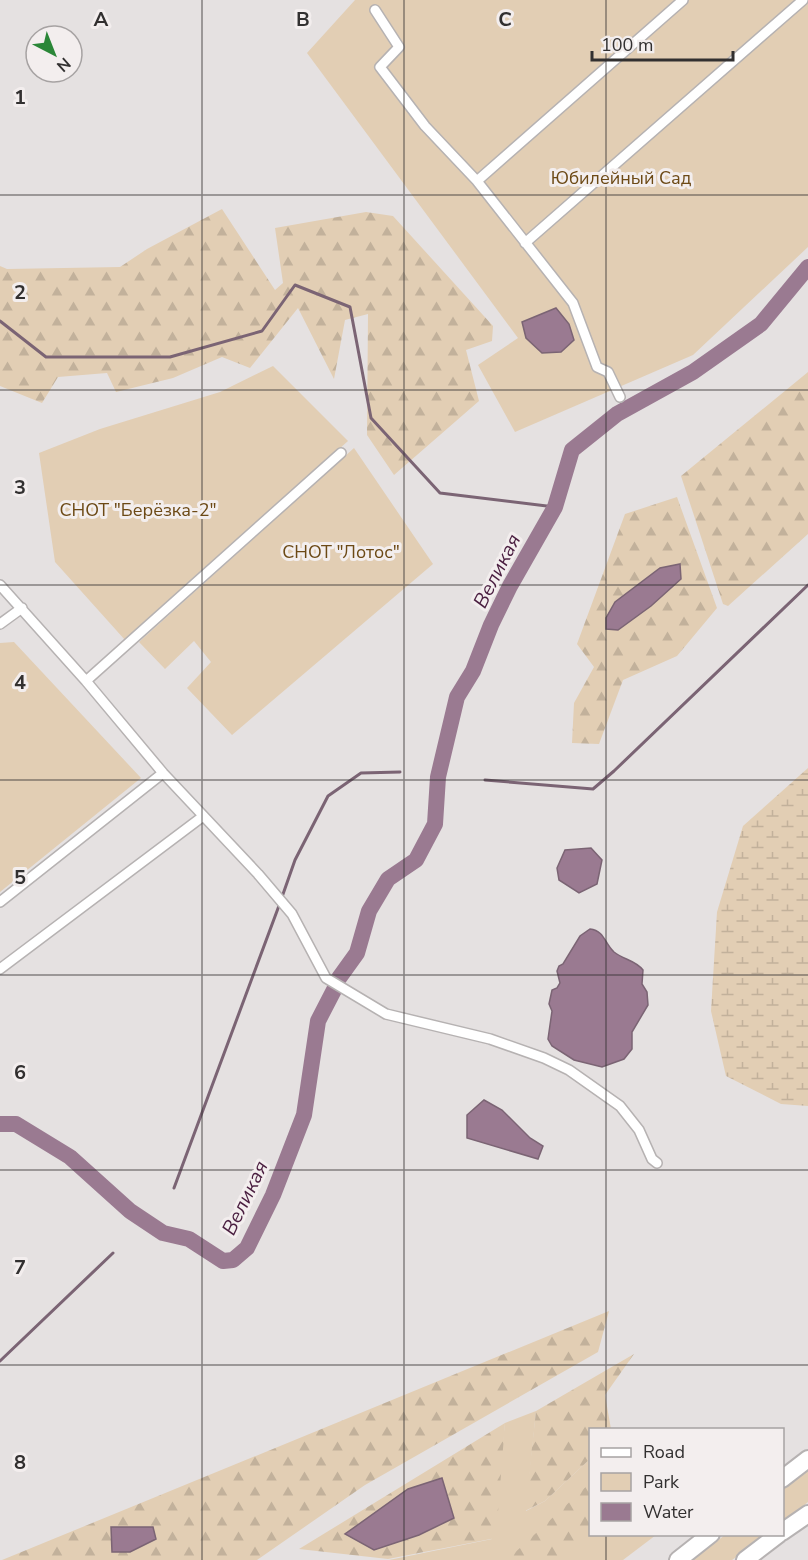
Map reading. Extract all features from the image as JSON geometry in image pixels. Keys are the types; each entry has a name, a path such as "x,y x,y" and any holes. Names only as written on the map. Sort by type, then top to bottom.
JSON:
{"highway":[{"path":"787,1476 808,1459"},
{"path":"784,1531 808,1514"},
{"path":"678,1560 708,1536"},
{"path":"745,1560 777,1536"}],"street":[{"path":"477,181 683,0"},
{"path":"525,243 803,0"},
{"path":"375,10 399,47 380,67 425,126 477,181 573,303 597,367 608,372 620,397"},
{"path":"86,681 341,453"},
{"path":"0,585 86,681 202,817 258,874 292,914 322,973 331,982 374,1008 397,1018 490,1039 544,1058 569,1070 620,1106 634,1122 652,1159 657,1163"},
{"path":"0,624 22,608"},
{"path":"0,902 94,825 163,773"},
{"path":"0,969 202,817"}],"green space":[{"name":"Юбилейный Сад","path":"355,0 808,0 808,247 693,355 515,432 478,365 518,338 307,53"},
{"path":"222,209 275,290 283,283 275,228 366,212 393,216 493,326 492,341 466,350 479,401 394,475 367,435 368,314 345,320 334,379 298,308 250,368 222,357 173,378 116,392 107,373 58,377 42,403 0,386 0,266 7,269 120,267 147,249"},
{"name":"СНОТ \"Берёзка-2\"","path":"273,366 348,441 125,640 55,562 39,453 100,429 220,392"},
{"path":"808,372 808,534 728,606 723,604 681,476"},
{"name":"СНОТ \"Лотос\"","path":"354,448 433,564 232,735 187,688 211,662 194,641 165,669 139,642"},
{"path":"677,497 717,608 677,656 623,680 599,744 572,743 574,703 594,667 577,644 625,514"},
{"path":"14,642 141,778 0,892 0,643"},
{"path":"808,768 808,1106 781,1104 726,1076 711,1011 717,912 743,826"},
{"path":"609,1311 598,1352 365,1485 257,1560 2,1560"},
{"path":"634,1354 605,1395 611,1428 589,1428 589,1460 545,1501 525,1511 536,1411"},
{"path":"536,1411 526,1511 545,1501 589,1460 589,1536 655,1536 623,1560 389,1560 492,1539 505,1423"},
{"path":"505,1423 496,1538 388,1559 299,1549"},
{"path":"808,1471 808,1502 784,1522 784,1489"},
{"path":"589,1484 589,1534 584,1541 555,1560 507,1560"},
{"path":"724,1536 766,1536 732,1560 692,1560"}],"water":[{"path":"556,308 569,324 574,340 561,352 542,353 526,338 522,322"},
{"path":"680,564 681,579 651,606 618,630 606,629 606,618 615,602 660,568"},
{"path":"591,848 602,860 597,884 579,893 559,880 557,868 565,850"},
{"path":"590,929 599,932 614,952 643,970 642,984 647,992 648,1005 632,1032 632,1049 624,1059 602,1067 574,1060 552,1046 548,1039 552,1011 549,1004 552,990 560,983 557,971 580,936"},
{"path":"484,1100 502,1110 530,1138 543,1146 538,1159 467,1138 467,1115"},
{"path":"442,1478 454,1518 419,1535 374,1550 345,1534 408,1489"},
{"path":"111,1527 153,1527 156,1539 130,1552 112,1552"}],"waterway":[{"name":"Великая","path":"339,978 357,953 369,911 388,879 416,860 435,824 438,777 457,697 473,671 491,625 510,586 555,507 572,450 617,414 693,372 761,324 808,267"},
{"path":"0,321 46,357 170,357 262,331 295,285 350,307 371,418 440,493 555,507"},
{"path":"485,780 593,789 808,585"},
{"path":"282,897 295,860 328,796 361,773 400,772"},
{"path":"174,1188 280,903"},
{"name":"Великая","path":"0,1124 16,1124 70,1157 130,1211 163,1233 189,1239 223,1261 233,1260 247,1248 273,1195 304,1115 318,1021 334,990"},
{"path":"0,1361 113,1253"}]}
